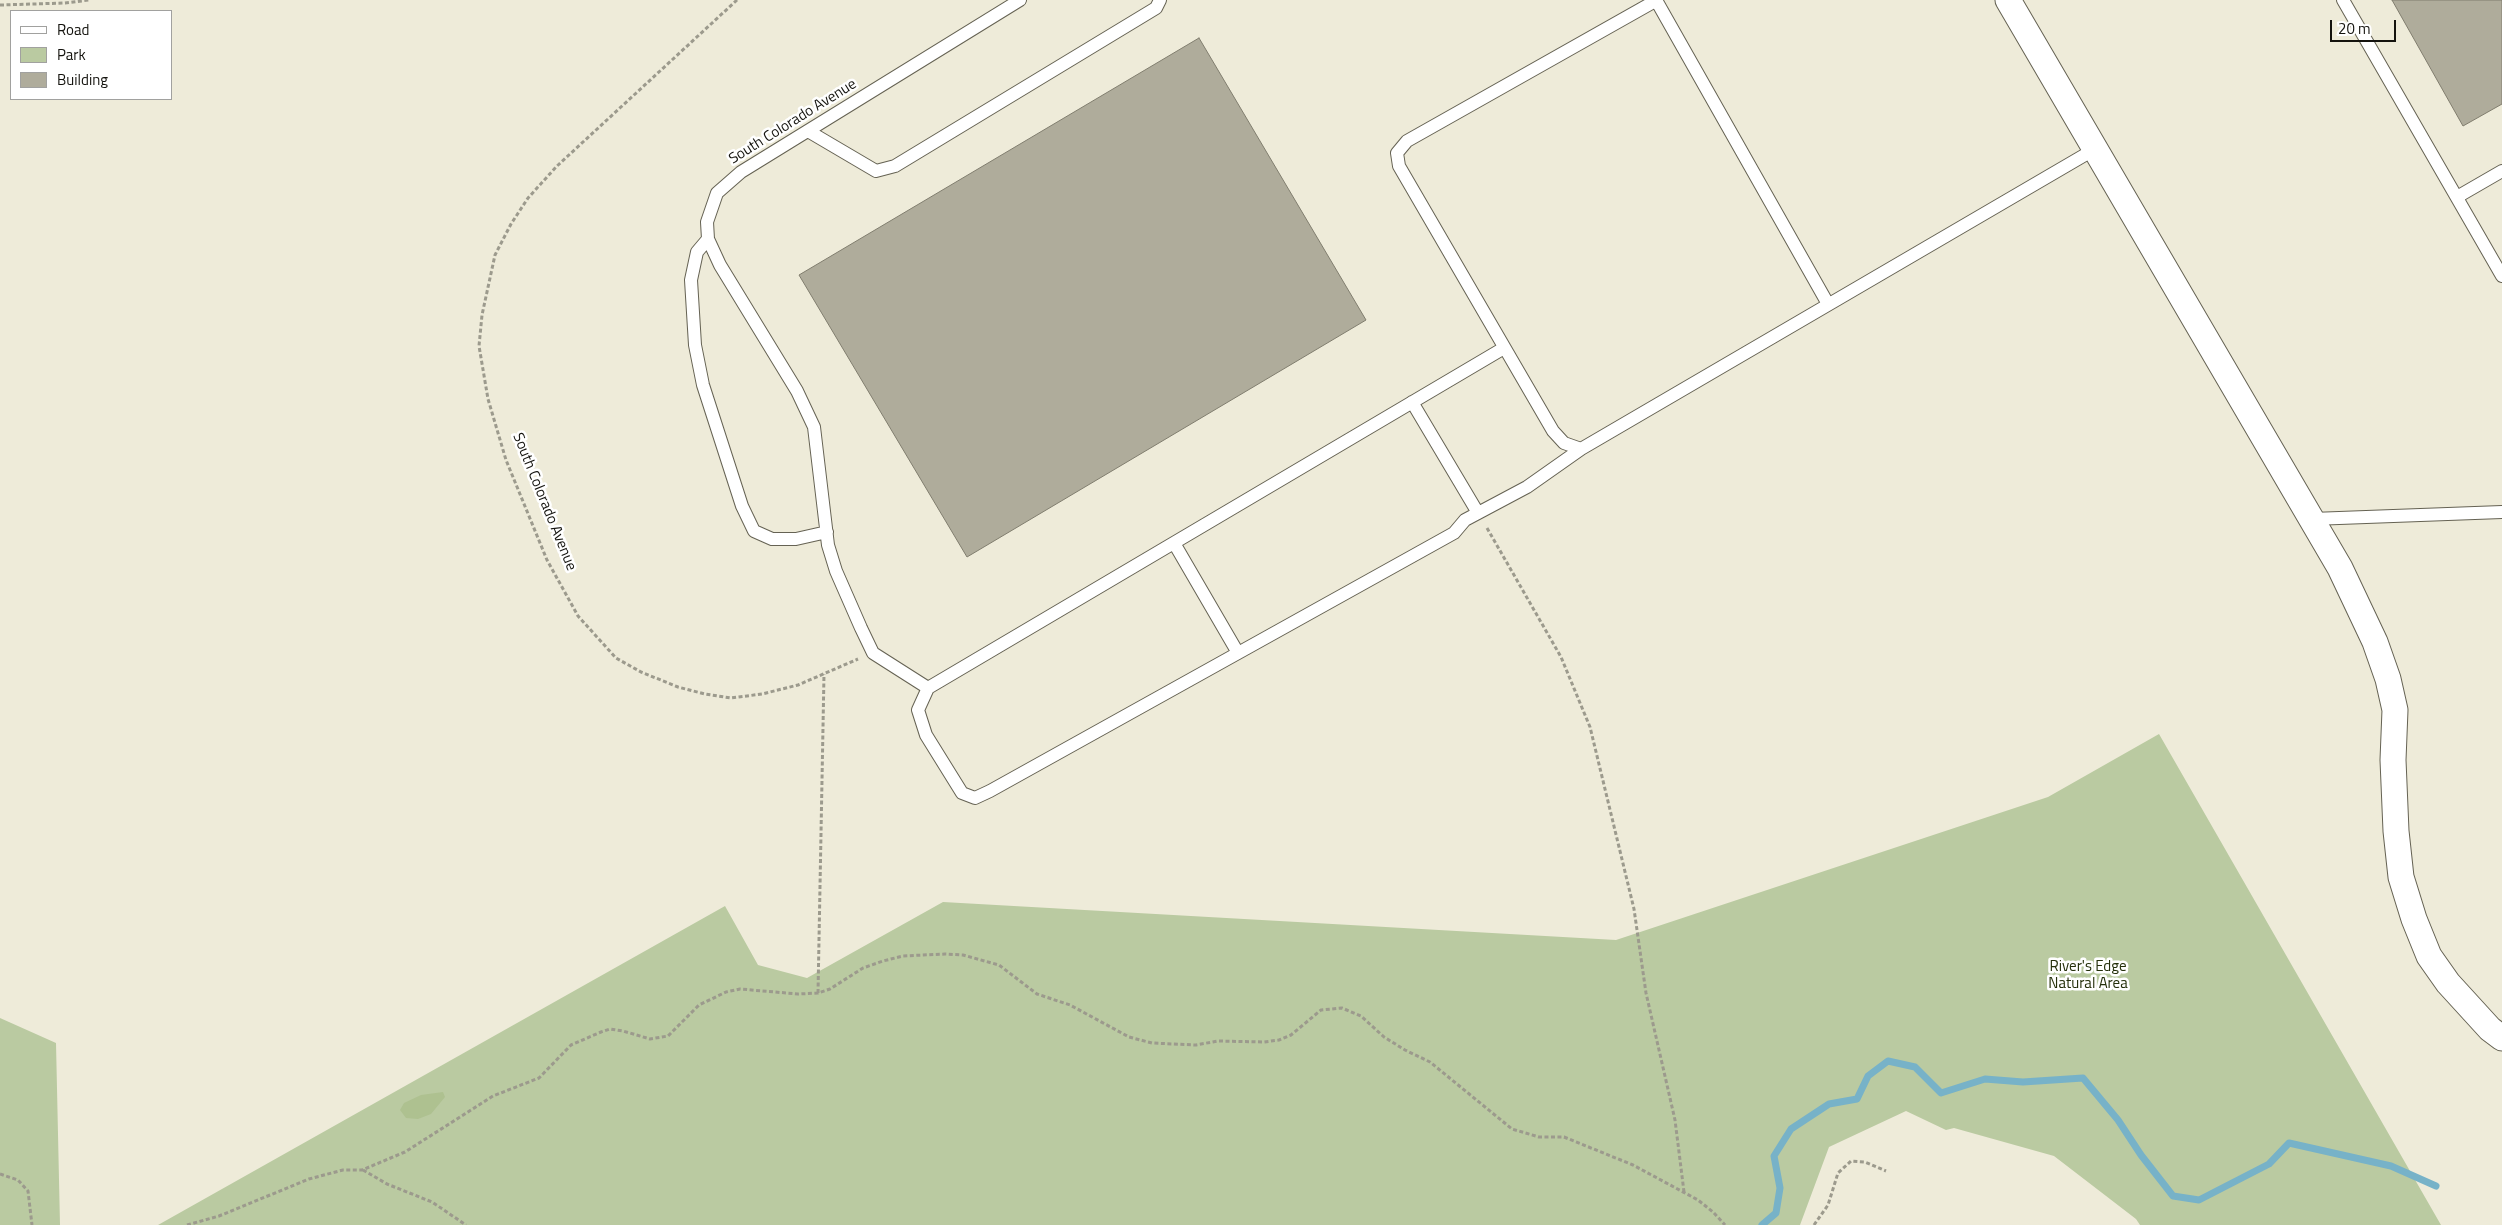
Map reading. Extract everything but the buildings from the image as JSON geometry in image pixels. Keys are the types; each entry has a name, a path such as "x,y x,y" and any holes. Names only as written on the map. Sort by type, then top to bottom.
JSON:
{"street":[{"path":"2008,0 2340,568 2375,642 2388,679 2394,710 2393,760 2399,859 2401,877 2414,919 2429,956 2448,983 2490,1029 2502,1038"}],"lane":[{"name":"South Colorado Avenue","path":"873,653 836,571 827,532 814,427 787,375 720,265 708,239 707,222 717,194 741,172 1020,0"},
{"path":"808,131 876,171 895,166 1156,8 1160,0"},
{"path":"1581,449 1564,443 1553,431 1399,166 1397,153 1407,141 1656,0 1828,304"},
{"path":"2343,0 2502,276"},
{"path":"1504,348 928,688 918,710 926,736 962,793 975,798 1454,533 1465,520 1526,487 1581,449 2095,149"},
{"path":"2457,197 2502,170"},
{"path":"708,239 697,252 691,280 695,345 703,385 742,506 754,531 772,539 796,539 827,532"},
{"path":"1412,402 1478,512"},
{"path":"2312,519 2502,512"},
{"path":"1174,543 1238,654"},
{"path":"873,653 928,688"}],"path":[{"path":"0,5 66,3 89,0"},
{"name":"South Colorado Avenue","path":"737,0 557,166 528,198 495,255 487,282 479,346 488,399 506,460 547,560 578,616 616,658 641,672 678,687 731,698 762,694 798,685 873,653"},
{"path":"1478,512 1561,657 1590,728 1634,909 1646,993 1675,1120 1684,1192"},
{"path":"818,993 824,674"},
{"path":"187,1225 219,1216 309,1179 343,1170 362,1170 404,1152 493,1096 539,1078 551,1068 561,1053 584,1038 610,1029 650,1039 668,1036 699,1005 726,992 740,990 798,994 818,993 830,989 863,968 903,956 963,955 999,965 1037,994 1070,1005 1129,1037 1175,1045 1196,1045 1218,1041 1264,1042 1279,1040 1291,1034 1321,1010 1342,1008 1361,1016 1384,1037 1430,1062 1512,1128 1539,1137 1564,1138 1585,1144 1633,1165 1684,1192 1713,1212 1725,1225"},
{"path":"1814,1225 1828,1205 1838,1173 1851,1162 1865,1162 1886,1171"},
{"path":"362,1170 387,1184 432,1202 466,1225"},
{"path":"0,1174 18,1180 28,1191 32,1225"}],"green space":[{"name":"River's Edge Natural Area","path":"2159,734 2441,1225 2140,1225 2136,1219 2054,1156 1954,1128 1946,1130 1906,1111 1829,1147 1800,1225 158,1225 725,906 758,965 807,978 943,902 1616,940 2048,797"},
{"path":"0,1018 56,1043 60,1225 0,1225"},
{"path":"443,1092 445,1097 431,1114 418,1119 406,1118 400,1110 404,1103 421,1095"}],"waterway":[{"path":"1762,1225 1776,1213 1780,1188 1774,1156 1791,1129 1829,1104 1857,1099 1868,1076 1888,1061 1915,1067 1941,1093 1985,1079 2023,1082 2083,1078 2118,1120 2141,1155 2173,1196 2199,1200 2269,1164 2289,1143 2391,1166 2436,1186"}]}
